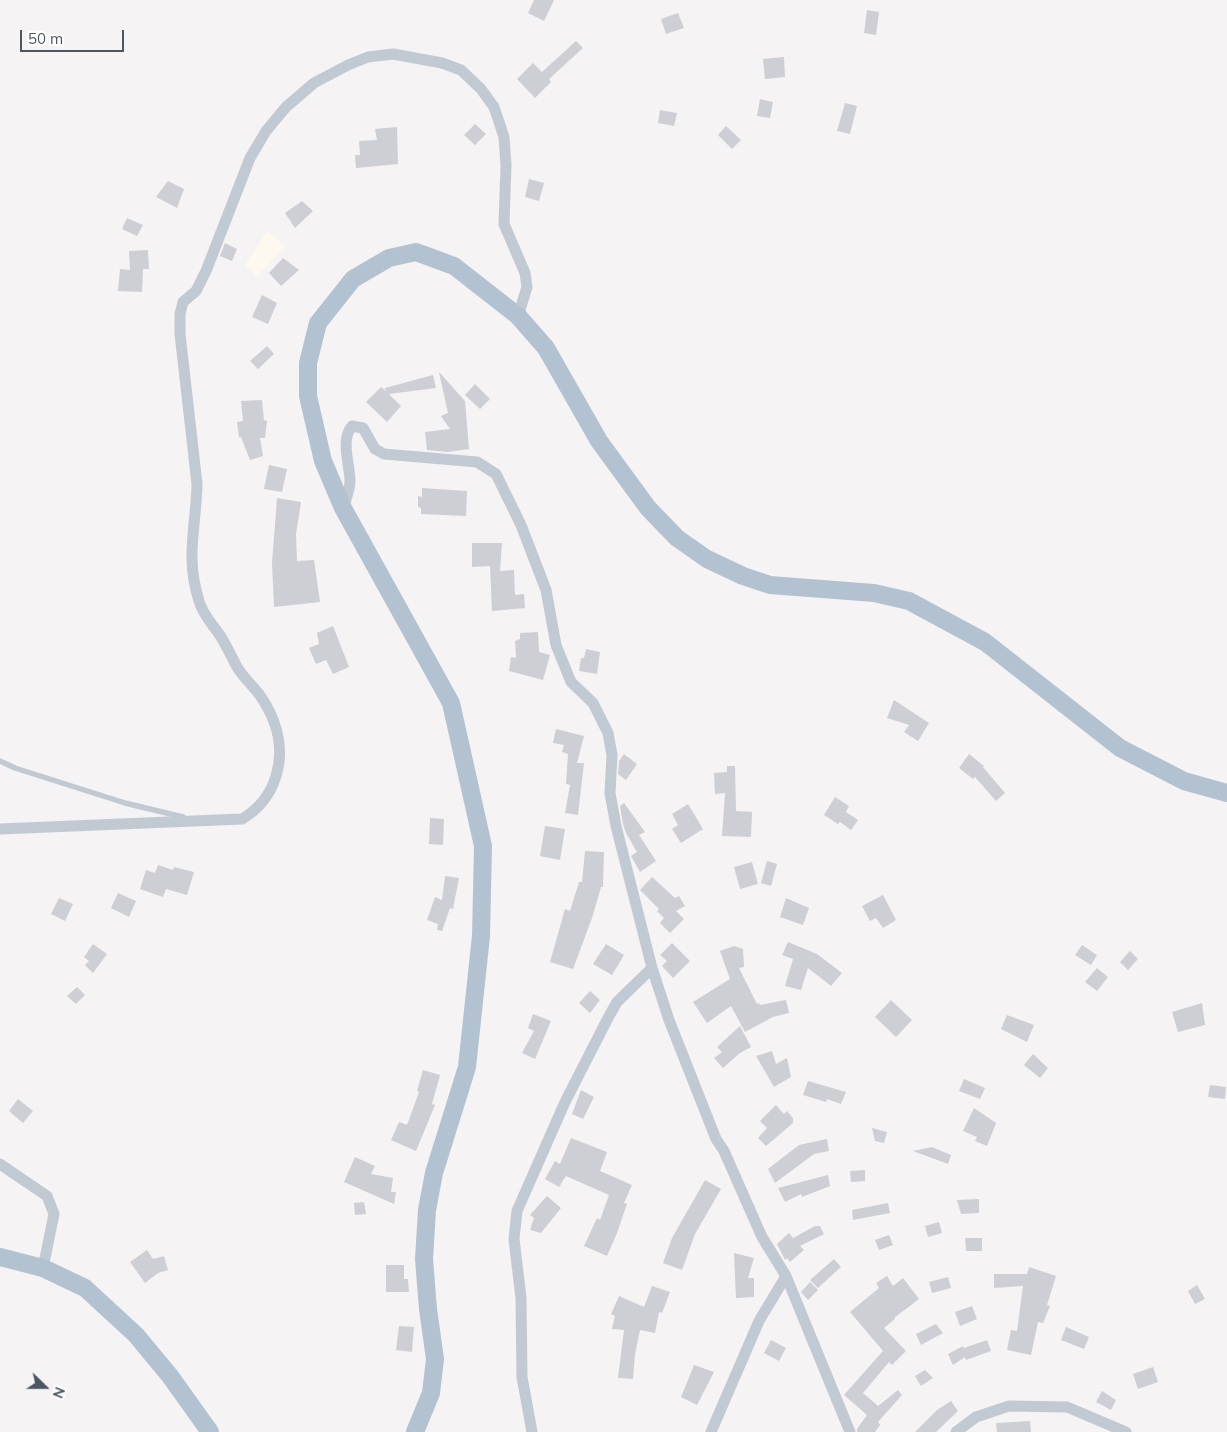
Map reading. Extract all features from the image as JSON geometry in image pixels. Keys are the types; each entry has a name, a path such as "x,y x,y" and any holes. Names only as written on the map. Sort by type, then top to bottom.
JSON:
{"main road":[{"path":"415,1432 430,1393 436,1359 428,1309 424,1259 427,1210 434,1174 467,1067 481,936 483,846 451,703 343,508 323,461 308,396 308,363 318,323 353,279 389,258 416,252 454,266 518,316 546,348 600,441 648,508 677,538 707,559 742,576 770,585 874,593 909,601 985,642 1120,748 1164,773 1203,787 1227,793"},
{"path":"0,1257 42,1268 85,1288 136,1335 170,1376 210,1432"}],"street":[{"path":"0,829 242,819 256,811 272,789 281,762 280,738 271,714 260,695 238,668 199,604 190,551 197,505 197,484 180,334 180,314 183,302 196,291 206,271 250,158 266,131 286,107 314,83 368,57 393,54 442,63 461,70 481,89 494,107 504,137 506,165 504,224 525,273 527,286 518,316"},
{"path":"343,508 350,481 347,452 348,430 352,426 362,428 375,449 384,454 477,462 496,474 521,525 546,590 556,645 571,682 593,703 608,733 612,756 610,793 616,826 652,968 669,1020 716,1139 724,1151 762,1237 786,1276 850,1432"},
{"path":"532,1432 522,1377 521,1298 514,1239 517,1211 564,1102 608,1018 617,1002 652,968"},
{"path":"0,1164 47,1196 54,1214 42,1268"},
{"path":"711,1432 759,1321 786,1276"},
{"path":"956,1432 976,1417 1008,1406 1067,1407 1126,1432"}],"lane":[{"path":"0,761 15,768 125,803 193,820"}],"shaded area":[{"path":"267,231 285,247 257,276 245,265"}],"building":[{"path":"534,0 554,0 544,21 528,13"},
{"path":"867,10 879,12 876,35 864,33"},
{"path":"678,13 684,28 666,34 661,19"},
{"path":"576,41 583,48 549,79 551,82 535,98 517,79 533,63 542,72"},
{"path":"784,57 785,77 765,79 763,59"},
{"path":"760,99 773,102 770,118 757,116"},
{"path":"845,103 857,106 850,134 837,131"},
{"path":"660,110 677,113 674,126 658,123"},
{"path":"475,124 486,134 475,145 464,135"},
{"path":"726,126 741,140 732,149 718,135"},
{"path":"397,127 398,164 356,168 355,155 360,155 359,141 377,140 375,129"},
{"path":"529,179 544,183 539,201 525,197"},
{"path":"168,181 184,189 177,208 156,197"},
{"path":"302,201 313,211 295,228 285,213"},
{"path":"127,218 143,225 137,236 122,229"},
{"path":"225,243 237,249 232,261 220,256"},
{"path":"148,250 149,269 143,269 142,292 118,291 120,269 130,270 129,251"},
{"path":"283,258 299,270 281,286 269,273"},
{"path":"262,295 277,303 268,324 252,317"},
{"path":"267,346 274,354 258,369 250,361"},
{"path":"439,372 465,401 469,449 448,452 427,450 425,432 450,429 441,416 448,413"},
{"path":"433,375 436,388 389,394 401,406 387,422 366,402 381,387 386,391 385,388"},
{"path":"475,384 490,399 480,409 465,395"},
{"path":"262,400 264,420 267,421 265,438 260,438 263,456 250,460 241,437 239,437 237,422 243,421 241,401"},
{"path":"269,465 287,469 282,492 264,489"},
{"path":"422,488 467,491 466,516 421,514 421,508 418,507 418,496 422,497"},
{"path":"277,498 301,502 296,534 297,561 314,560 320,602 274,607 272,563"},
{"path":"472,543 502,543 500,571 514,570 515,595 524,594 525,608 492,611 490,566 472,567"},
{"path":"333,626 349,667 333,674 326,660 316,664 309,648 319,644 317,633"},
{"path":"538,632 539,652 550,655 543,680 509,671 511,657 516,658 515,641 520,639 520,633"},
{"path":"586,649 600,652 597,674 579,671 581,658 584,658"},
{"path":"894,700 929,723 918,741 904,732 909,725 887,718"},
{"path":"556,729 584,736 577,763 584,763 578,815 565,813 570,785 566,784 568,754 562,752 564,745 553,743"},
{"path":"624,754 637,764 626,780 618,774 619,761"},
{"path":"969,754 984,766 1005,793 996,801 975,777 973,779 959,768"},
{"path":"727,766 735,766 736,811 752,812 751,837 722,836 725,793 715,794 714,773 727,772"},
{"path":"835,797 849,806 846,812 858,820 851,830 840,822 838,824 824,815"},
{"path":"624,803 645,832 639,835 656,861 640,872 631,856 637,852 623,824 620,806"},
{"path":"688,804 703,829 681,843 672,829 678,825 672,814"},
{"path":"430,818 444,819 443,845 429,844"},
{"path":"545,826 565,829 560,860 540,856"},
{"path":"585,851 604,852 603,887 601,887 592,918 573,969 550,962 565,909 570,911 579,882 582,882"},
{"path":"767,861 777,864 771,886 761,883"},
{"path":"752,862 758,884 740,889 734,867"},
{"path":"158,865 173,870 174,867 194,872 187,895 166,889 163,897 140,889 146,870 155,873"},
{"path":"445,876 459,878 453,909 450,908 442,931 437,930 438,924 427,920 435,897 442,900"},
{"path":"652,877 675,898 679,896 685,906 676,911 684,919 670,933 660,923 664,918 657,911 659,909 640,890"},
{"path":"118,893 136,901 129,917 111,908"},
{"path":"883,895 896,920 883,928 876,918 870,921 862,906"},
{"path":"59,898 73,904 65,921 51,914"},
{"path":"786,898 809,908 803,925 780,917"},
{"path":"788,942 817,954 842,973 831,986 808,968 801,990 785,986 793,959 782,955"},
{"path":"672,943 690,961 673,978 662,966 667,961 660,955"},
{"path":"93,944 107,954 93,973 85,965 89,961 84,957"},
{"path":"606,944 624,955 612,975 593,964"},
{"path":"1082,945 1097,955 1091,965 1075,955"},
{"path":"734,946 743,949 744,967 739,968 757,1004 786,1000 789,1013 773,1017 745,1032 731,1006 707,1023 693,1002 730,979 720,951"},
{"path":"1130,951 1138,959 1128,970 1120,962"},
{"path":"1097,968 1108,977 1097,991 1085,982"},
{"path":"77,987 85,995 76,1004 67,996"},
{"path":"590,991 600,1000 590,1013 579,1003"},
{"path":"891,1000 912,1020 896,1037 875,1017"},
{"path":"1202,1003 1205,1025 1178,1032 1172,1012"},
{"path":"533,1014 551,1021 535,1059 522,1053 534,1031 528,1028"},
{"path":"1007,1015 1034,1025 1027,1042 1001,1029"},
{"path":"740,1026 751,1047 740,1053 723,1068 714,1058 722,1052 717,1047"},
{"path":"772,1051 776,1064 787,1058 791,1077 774,1087 756,1056"},
{"path":"1033,1054 1048,1068 1040,1078 1024,1065"},
{"path":"423,1070 440,1075 432,1104 435,1105 416,1151 391,1140 399,1122 407,1125 419,1092 417,1091"},
{"path":"964,1079 985,1088 980,1099 959,1091"},
{"path":"808,1081 846,1092 841,1104 827,1099 826,1102 803,1095"},
{"path":"1210,1085 1226,1087 1225,1099 1208,1097"},
{"path":"581,1090 594,1097 583,1119 572,1114"},
{"path":"18,1099 33,1111 23,1123 9,1111"},
{"path":"776,1105 784,1114 787,1111 793,1118 793,1123 766,1146 758,1138 767,1128 760,1121"},
{"path":"974,1108 996,1123 987,1146 975,1141 977,1137 963,1131"},
{"path":"872,1128 887,1132 884,1143 875,1141"},
{"path":"571,1138 607,1152 600,1171 632,1185 624,1203 627,1204 617,1233 607,1256 584,1246 597,1218 600,1220 609,1195 566,1176 559,1187 545,1179 555,1161 560,1164"},
{"path":"827,1139 829,1151 814,1154 775,1183 768,1169 799,1145"},
{"path":"932,1147 951,1155 948,1164 913,1151"},
{"path":"355,1157 375,1166 371,1174 393,1178 391,1192 396,1192 394,1204 344,1182"},
{"path":"865,1170 865,1181 851,1182 850,1171"},
{"path":"828,1175 830,1186 802,1197 801,1194 785,1202 778,1188"},
{"path":"705,1180 721,1189 695,1234 682,1270 663,1263 672,1238"},
{"path":"547,1196 561,1208 541,1233 530,1230 534,1218 530,1215"},
{"path":"979,1199 979,1213 961,1214 957,1200"},
{"path":"364,1202 366,1214 355,1215 354,1203"},
{"path":"888,1203 890,1213 853,1220 852,1210"},
{"path":"939,1222 942,1233 928,1237 925,1226"},
{"path":"815,1226 820,1226 824,1234 800,1246 804,1250 790,1262 787,1258 785,1260 777,1244 789,1233 793,1238"},
{"path":"889,1235 893,1245 879,1250 875,1240"},
{"path":"965,1238 982,1238 982,1251 966,1251"},
{"path":"147,1250 153,1259 164,1256 168,1270 158,1273 145,1283 130,1262"},
{"path":"734,1253 754,1258 748,1278 754,1278 754,1297 736,1298"},
{"path":"834,1259 841,1267 818,1288 810,1280"},
{"path":"386,1265 404,1265 404,1279 408,1279 409,1292 386,1292"},
{"path":"1029,1267 1056,1276 1047,1305 1050,1306 1043,1323 1038,1322 1031,1355 1007,1350 1011,1330 1017,1331 1023,1286 994,1288 994,1274 1027,1274"},
{"path":"887,1276 893,1286 903,1278 919,1299 884,1328 906,1351 892,1365 889,1362 863,1393 878,1406 898,1390 902,1395 878,1422 880,1425 875,1432 857,1432 857,1429 867,1415 844,1395 883,1351 850,1312 879,1288 876,1283"},
{"path":"948,1277 951,1288 932,1293 929,1282"},
{"path":"810,1282 818,1290 808,1300 801,1292"},
{"path":"1197,1285 1205,1299 1195,1304 1188,1291"},
{"path":"652,1286 670,1292 662,1313 659,1312 655,1333 640,1330 635,1354 633,1379 618,1378 624,1330 612,1329 615,1316 611,1314 619,1296 644,1307"},
{"path":"972,1306 977,1319 960,1326 955,1312"},
{"path":"936,1324 943,1333 921,1345 916,1334"},
{"path":"399,1326 414,1327 412,1352 396,1350"},
{"path":"1066,1327 1089,1337 1084,1349 1061,1340"},
{"path":"771,1340 786,1348 779,1361 764,1353"},
{"path":"987,1340 991,1351 966,1360 965,1357 953,1365 948,1354 963,1346 964,1348"},
{"path":"694,1365 714,1372 697,1405 681,1397"},
{"path":"1153,1367 1158,1382 1138,1389 1133,1374"},
{"path":"925,1370 933,1378 921,1386 915,1376"},
{"path":"1102,1391 1116,1400 1111,1410 1096,1402"},
{"path":"951,1401 958,1411 936,1432 915,1432 937,1410"},
{"path":"1030,1421 1031,1432 997,1432 996,1423"}]}
